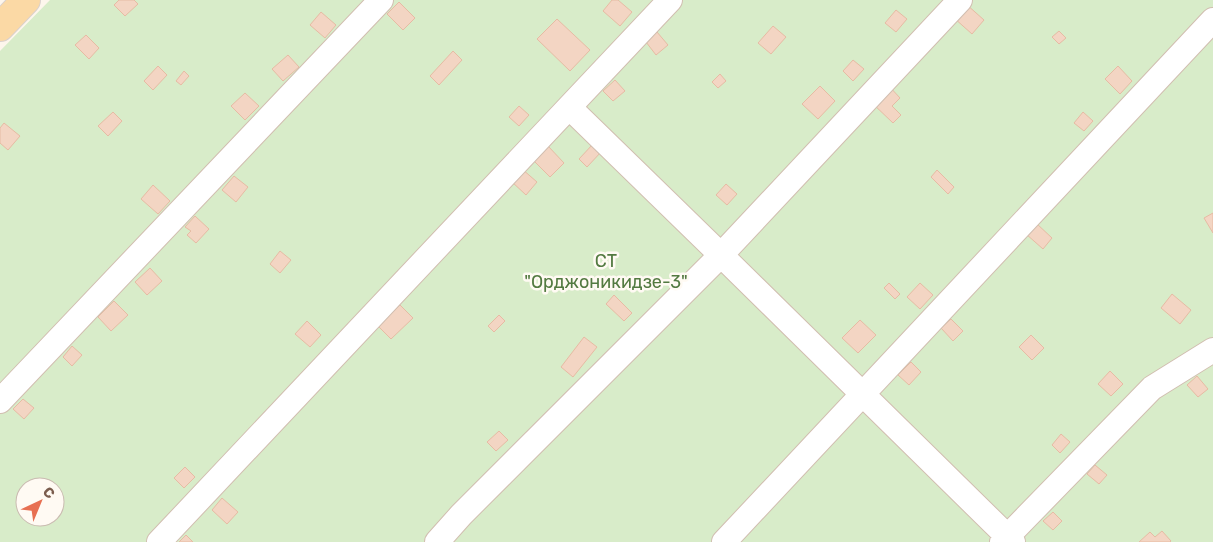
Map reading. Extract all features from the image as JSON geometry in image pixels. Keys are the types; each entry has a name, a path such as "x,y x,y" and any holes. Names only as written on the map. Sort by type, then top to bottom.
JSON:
{"main road":[{"path":"0,27 26,0"}],"street":[{"path":"0,401 381,0"},
{"path":"160,542 670,0"},
{"path":"437,542 461,515 721,255 960,0"},
{"path":"724,542 1213,20"},
{"path":"569,107 864,394 1007,540 1152,388 1213,350"}],"green space":[{"name":"СТ \"Орджоникидзе-3\"","path":"50,0 1213,0 1213,542 0,542 0,51"}],"building":[{"path":"119,0 134,0 138,4 125,16 114,5"},
{"path":"612,0 618,0 632,12 620,26 603,11"},
{"path":"399,2 415,18 403,30 387,14"},
{"path":"966,4 984,20 972,34 954,18"},
{"path":"896,10 907,19 896,32 885,23"},
{"path":"321,12 336,25 325,38 310,25"},
{"path":"557,19 590,50 570,71 537,39"},
{"path":"773,26 786,37 771,54 758,43"},
{"path":"1059,31 1066,38 1059,44 1052,37"},
{"path":"657,32 668,45 656,55 646,42"},
{"path":"86,35 99,48 89,59 75,45"},
{"path":"453,51 462,60 439,85 430,76"},
{"path":"288,55 299,67 283,81 272,69"},
{"path":"853,60 864,69 853,81 843,71"},
{"path":"158,66 167,75 153,90 144,81"},
{"path":"1118,66 1132,81 1120,94 1105,79"},
{"path":"184,71 189,76 181,85 176,81"},
{"path":"720,74 726,81 718,88 712,82"},
{"path":"615,80 625,91 613,101 603,91"},
{"path":"888,85 900,98 892,106 901,115 893,123 871,102"},
{"path":"820,86 835,101 818,119 802,104"},
{"path":"245,93 259,106 245,120 231,106"},
{"path":"519,106 529,115 519,126 509,117"},
{"path":"113,112 122,121 108,136 98,126"},
{"path":"1083,112 1093,121 1084,131 1074,123"},
{"path":"4,123 20,136 8,150 0,143 0,128"},
{"path":"593,144 602,151 587,167 579,159"},
{"path":"548,146 564,163 550,177 533,160"},
{"path":"522,169 537,182 526,195 511,181"},
{"path":"937,170 954,187 948,194 931,177"},
{"path":"234,176 248,187 236,202 222,190"},
{"path":"726,184 737,194 727,205 716,195"},
{"path":"153,185 170,201 158,214 141,199"},
{"path":"1213,213 1213,233 1204,218"},
{"path":"195,216 209,229 196,243 187,235 191,231 185,227"},
{"path":"1036,223 1052,238 1043,249 1026,234"},
{"path":"280,251 291,260 280,273 270,264"},
{"path":"150,268 162,281 147,295 135,282"},
{"path":"889,283 900,294 895,299 884,288"},
{"path":"920,283 933,295 920,309 907,297"},
{"path":"1172,294 1191,310 1180,324 1161,308"},
{"path":"614,295 632,313 624,321 606,304"},
{"path":"114,301 128,315 111,331 98,317"},
{"path":"400,305 413,318 391,339 378,326"},
{"path":"499,315 505,321 494,332 488,326"},
{"path":"951,319 963,331 953,341 941,328"},
{"path":"860,320 876,335 858,353 842,338"},
{"path":"307,321 321,335 310,347 295,334"},
{"path":"1031,335 1044,348 1032,360 1019,347"},
{"path":"584,337 597,347 573,377 561,367"},
{"path":"72,346 82,355 72,366 63,357"},
{"path":"911,362 921,372 909,385 898,375"},
{"path":"1110,371 1123,384 1111,396 1098,384"},
{"path":"1197,376 1208,389 1198,397 1187,385"},
{"path":"23,399 34,408 24,419 13,409"},
{"path":"499,431 508,440 496,451 487,442"},
{"path":"1061,434 1070,442 1060,453 1052,445"},
{"path":"1095,465 1107,475 1099,484 1087,474"},
{"path":"185,467 195,477 184,488 174,478"},
{"path":"222,498 238,512 227,524 212,510"},
{"path":"1053,512 1062,521 1053,530 1043,521"},
{"path":"1162,531 1170,542 1139,542 1150,532 1155,537"},
{"path":"186,535 193,542 179,542"}]}
